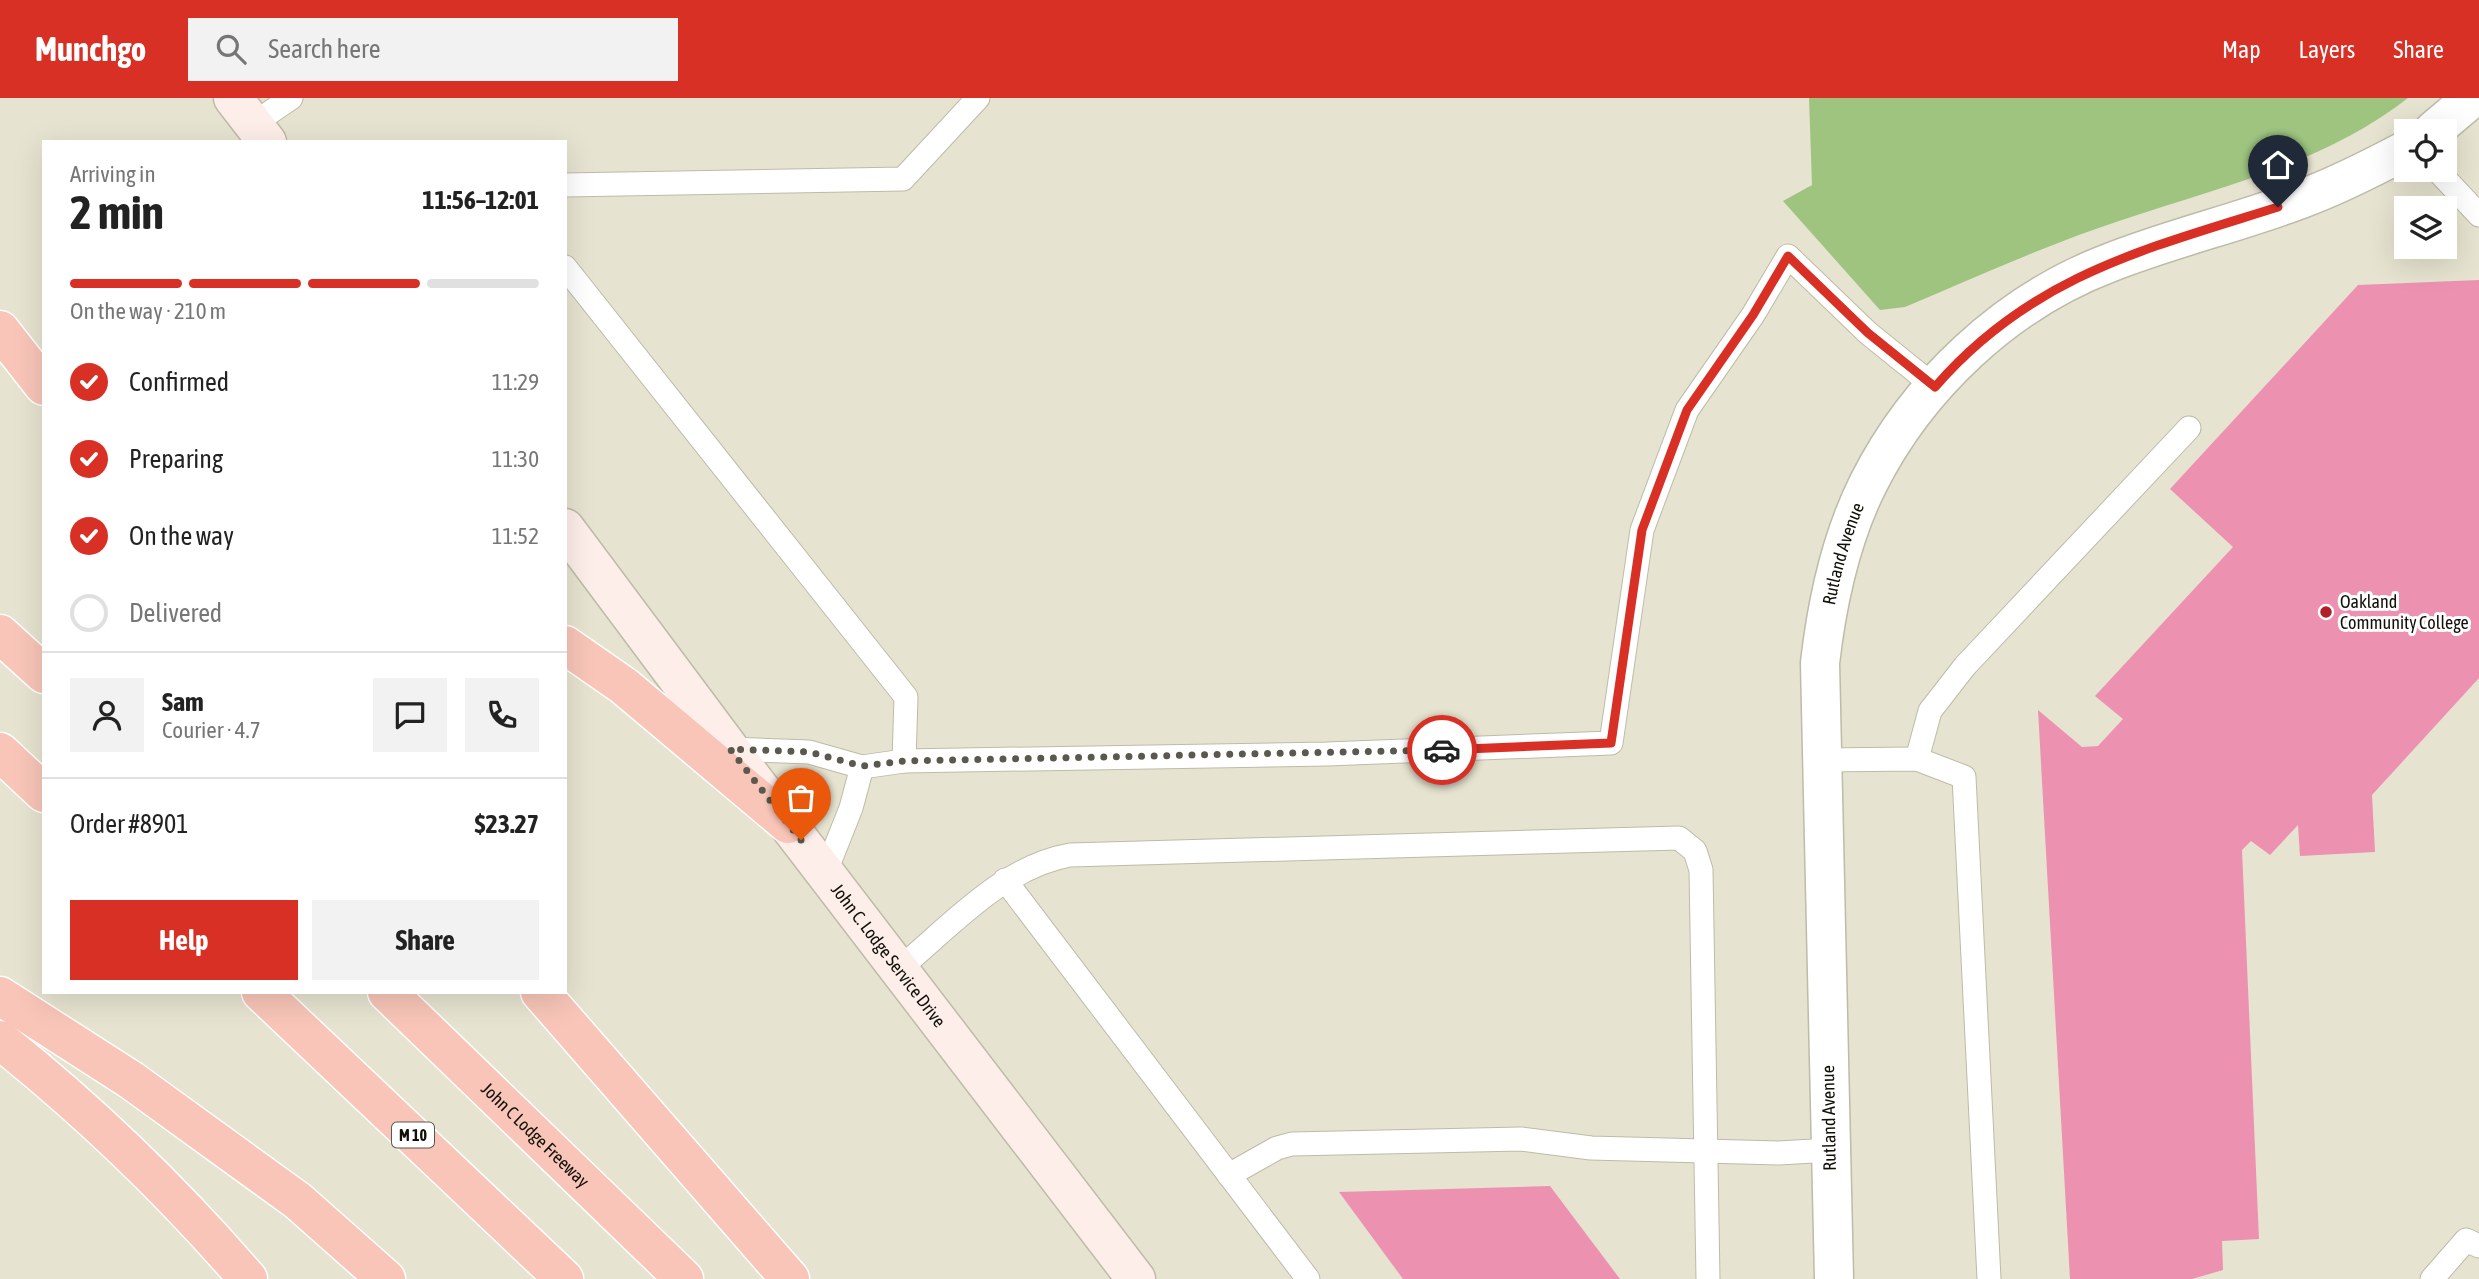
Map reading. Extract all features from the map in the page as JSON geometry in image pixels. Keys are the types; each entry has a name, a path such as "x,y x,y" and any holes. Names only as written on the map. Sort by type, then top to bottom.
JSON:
{"highway":[{"path":"0,330 42,385"},
{"path":"0,371 42,387"},
{"path":"0,634 42,672"},
{"path":"567,646 624,686 788,824"},
{"path":"0,752 42,791"},
{"name":"M 10","path":"263,994 564,1279"},
{"name":"John C Lodge Freeway","path":"389,994 684,1279"},
{"path":"542,994 790,1279"},
{"path":"0,996 131,1080 298,1201 386,1279"},
{"path":"0,1040 65,1093 191,1213 248,1279"}],"main road":[{"name":"John C. Lodge Service Drive","path":"567,531 730,749 1136,1279"}],"street":[{"path":"2447,119 2472,98"},
{"name":"Rutland Avenue","path":"1834,1279 1820,663 1835,571 1867,485 1885,453 1959,359 1990,333 2062,284 2108,263 2300,200 2394,156"}],"lane":[{"path":"251,121 291,98"},
{"path":"567,185 903,179 978,98"},
{"path":"2448,182 2479,215"},
{"path":"730,749 809,752 862,766 904,761 1327,754 1611,743 1642,530 1687,410 1753,315 1788,256 1868,333 1935,387"},
{"path":"567,270 906,697 904,761"},
{"path":"1917,759 1930,711 1965,666 2189,428"},
{"path":"1821,761 1917,759 1964,777 1989,1279"},
{"path":"826,871 851,808 862,766"},
{"path":"899,969 1005,880 1044,862 1070,855 1679,838 1695,851 1701,870 1707,1279"},
{"path":"1005,880 1308,1279"},
{"path":"1229,1175 1276,1148 1292,1144 1521,1139 1591,1148 1704,1152 1830,1150"},
{"path":"2432,1279 2466,1240 2479,1246"}],"green space":[{"path":"1809,98 2408,98 2376,121 2342,140 2271,171 2067,240 1905,307 1880,310 1783,201 1812,185"}],"building":[{"path":"2479,280 2479,678 2372,795 2375,852 2300,856 2298,825 2270,855 2251,841 2242,850 2259,1239 2222,1241 2223,1270 2192,1279 2070,1279 2038,710 2082,747 2098,746 2123,719 2095,696 2233,547 2170,489 2358,285"},
{"path":"1550,1186 1620,1279 1403,1279 1339,1192"}],"way so far":[{"path":"801,840 730,749 809,752 862,766 904,761 1022,761 1442,750"}],"place":[{"name":"Oakland Community College","path":"2326,612"}],"route":[{"path":"1442,750 1611,743 1642,530 1687,410 1753,315 1788,256 1868,333 1935,387 1959,359 1990,333 2062,284 2108,263 2278,207"}]}
